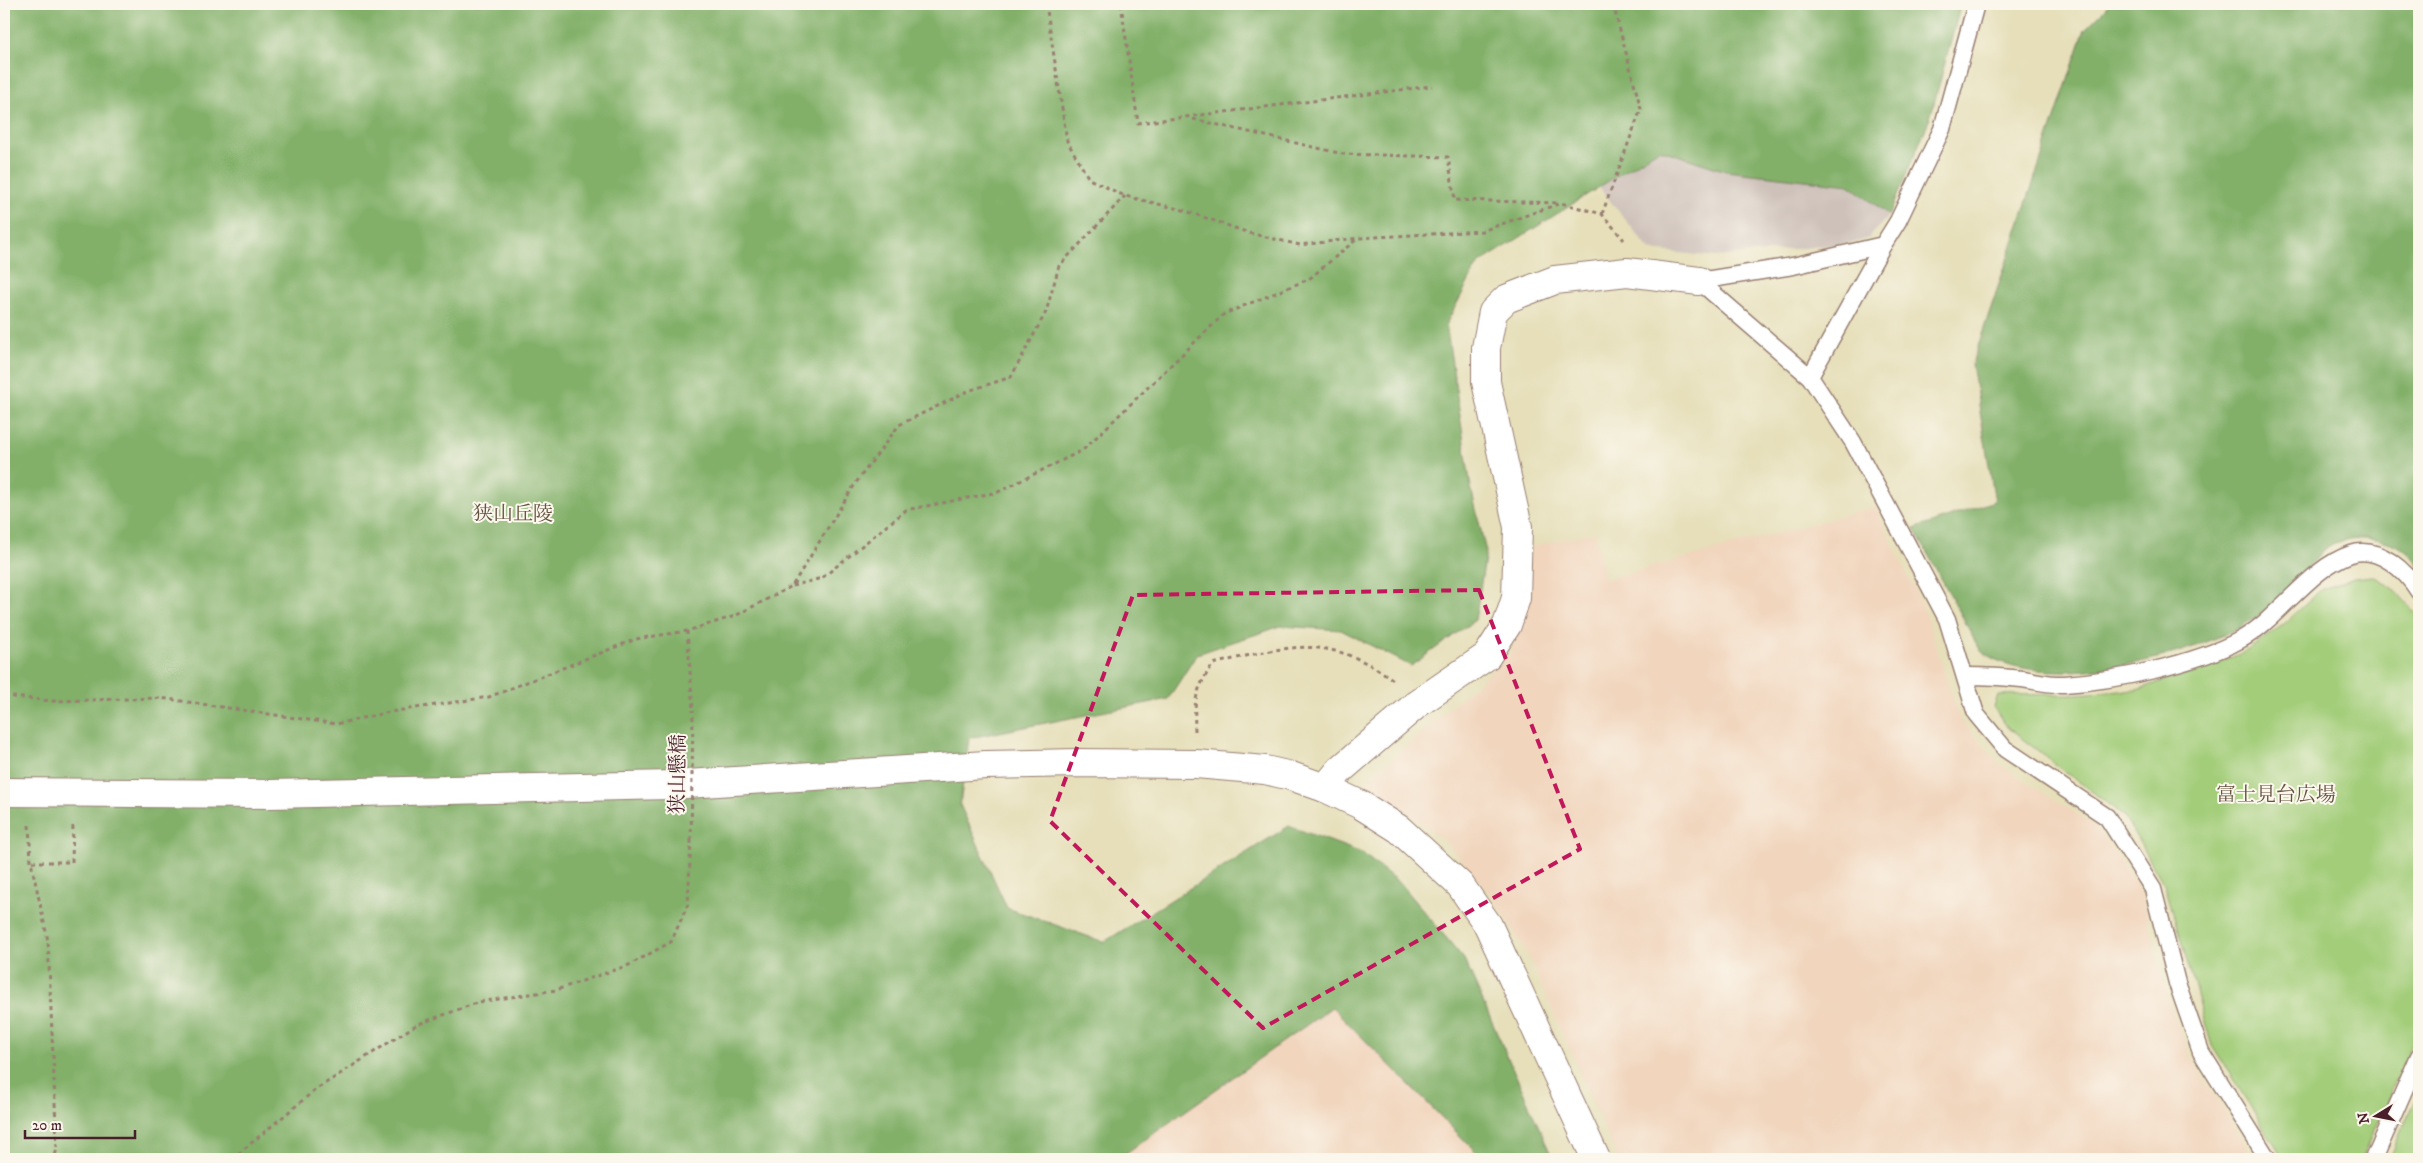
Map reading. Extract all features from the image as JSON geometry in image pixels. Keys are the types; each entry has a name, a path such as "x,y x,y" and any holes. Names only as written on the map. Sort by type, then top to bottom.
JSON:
{"street":[{"path":"1325,788 1340,770 1417,704 1487,656 1507,625 1516,598 1518,527 1486,382 1486,348 1494,312 1506,299 1555,280 1627,272 1699,281"},
{"path":"4,792 270,794 671,785 986,765 1076,763 1196,764 1265,770 1291,776 1325,788 1361,805 1399,829 1460,885 1488,925 1596,1159"}],"lane":[{"path":"1810,377 1898,221 1942,129 1976,4"},
{"path":"1699,281 1793,266 1883,246"},
{"path":"1699,281 1810,377 1853,442 1947,619 1966,676 1976,714 2005,749 2107,817 2153,889 2177,983 2201,1052 2268,1159"},
{"path":"1966,676 1999,677 2062,684 2140,674 2202,655 2240,640 2278,612 2324,569 2352,554 2370,553 2390,561 2412,580 2419,592"},
{"path":"2374,1159 2419,1056"}],"path":[{"path":"1046,4 1067,141 1089,179 1125,196 1183,210 1249,233 1300,244 1359,238 1482,231 1561,203"},
{"path":"1121,4 1138,124 1432,86"},
{"path":"1602,214 1641,109 1612,4"},
{"path":"1190,118 1343,154 1448,157 1455,200 1561,203 1602,214 1652,276"},
{"path":"792,586 855,484 898,425 968,391 1011,378 1046,312 1058,266 1125,196"},
{"path":"4,696 52,701 161,698 336,724 389,712 489,697 636,639 687,631 735,616 792,586 822,578 906,510 998,492 1083,450 1224,314 1309,279 1359,238"},
{"name":"狭山懸橋","path":"232,1159 315,1090 416,1025 479,1002 556,990 629,965 671,942 688,904 693,710 687,631"},
{"path":"1195,739 1194,707 1199,686 1213,664 1277,648 1313,646 1340,651 1385,673 1400,684 1417,704"},
{"path":"29,825 32,862 48,941 57,1149 54,1159"},
{"path":"32,862 72,862"}],"highlighted area":[{"path":"1479,590 1580,849 1263,1028 1050,821 1133,595"}],"shaded area":[{"path":"1659,149 1726,171 1849,185 1889,215 1869,238 1853,243 1716,257 1650,250 1599,187"},
{"path":"1875,507 1926,615 1959,718 1999,764 2095,826 2140,889 2170,1007 2191,1058 2254,1159 1618,1159 1529,957 1493,897 1445,841 1367,781 1510,655 1529,600 1530,547 1595,532 1604,580"},
{"path":"1332,1007 1483,1159 1121,1159 1121,1156"}],"green space":[{"name":"狭山丘陵","path":"4,4 1961,4 1930,118 1889,215 1849,185 1726,171 1659,149 1478,264 1446,324 1471,488 1486,552 1475,620 1411,666 1341,630 1281,626 1197,654 1168,699 969,738 960,805 1007,908 1104,942 1289,826 1362,853 1402,885 1464,959 1553,1159 1483,1159 1332,1007 1122,1156 1121,1159 4,1159"},
{"path":"2110,4 2419,4 2419,566 2412,556 2391,543 2367,538 2342,541 2326,548 2279,598 2258,616 2234,630 2205,643 2140,662 2106,668 2073,671 2042,670 2005,663 1991,658 1980,649 1914,529 1995,501 1972,364 2085,29"},
{"name":"富士見台広場","path":"2374,576 2393,588 2419,617 2419,1027 2362,1159 2284,1159 2212,1046 2165,886 2124,816 2008,728 1994,708 1998,695 2075,694 2137,690 2244,653 2284,624 2321,590 2353,578"},
{"path":"2419,1090 2419,1159 2390,1159"}]}
